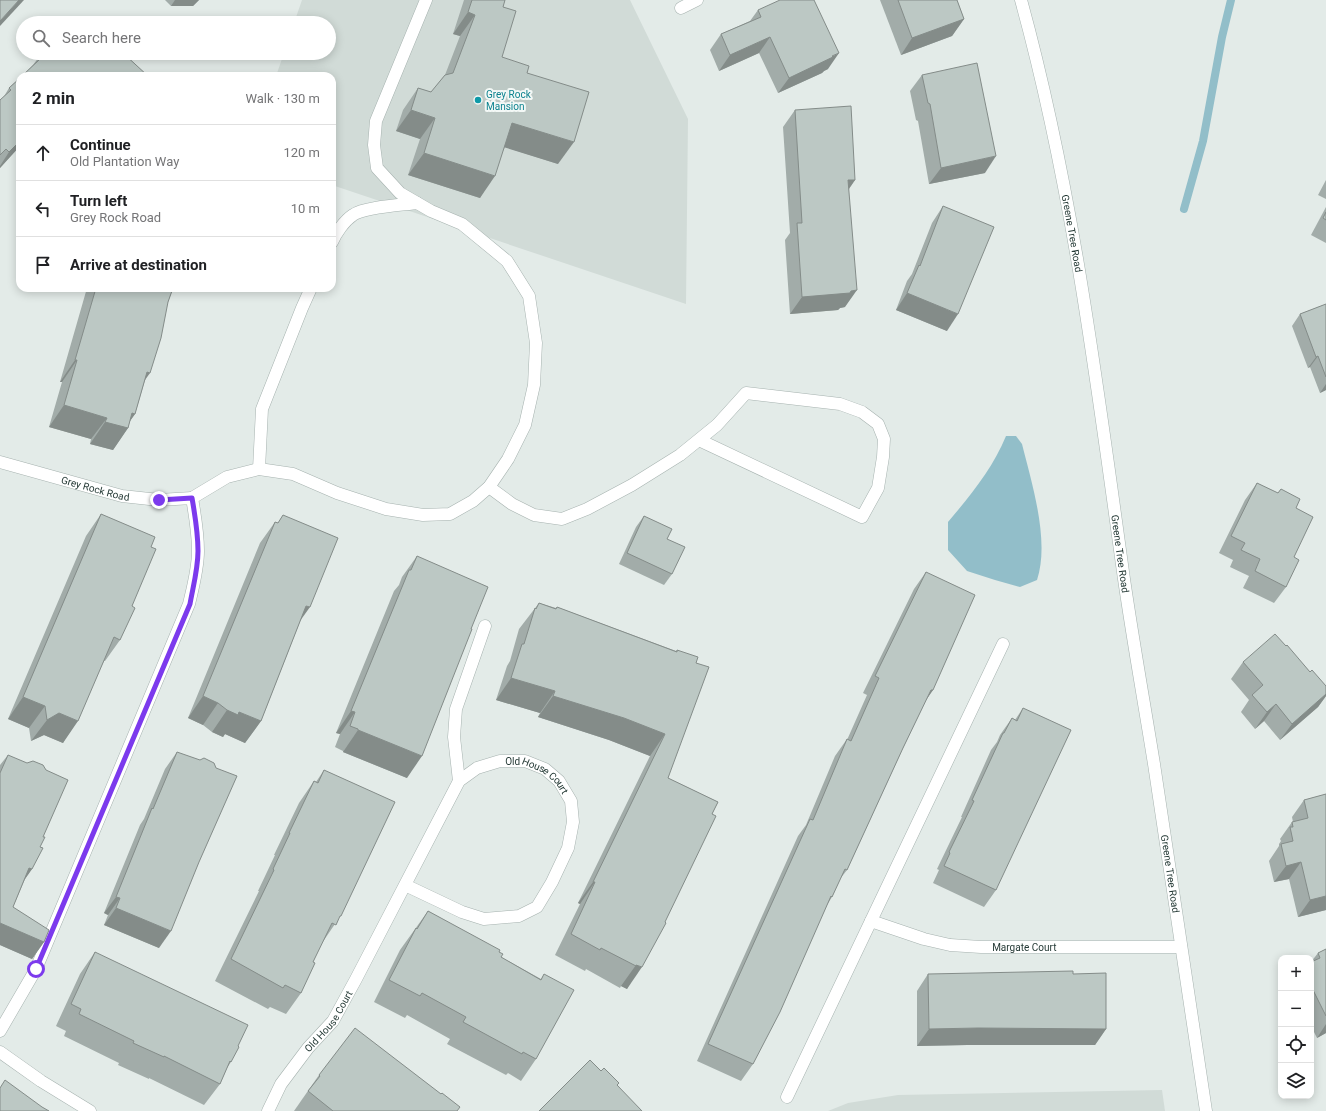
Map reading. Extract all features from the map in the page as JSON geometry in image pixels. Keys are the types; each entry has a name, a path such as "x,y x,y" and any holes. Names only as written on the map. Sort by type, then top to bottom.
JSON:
{"street":[{"path":"0,1031 36,969 190,604 196,574 198,552 197,531 192,498 227,476 259,468 294,474 337,493 386,509 423,515 450,514 473,501 489,487 508,459 525,425 534,385 536,343 529,296 507,261 462,224 431,211 400,193 377,168 374,144 376,121 426,0"},
{"path":"681,8 697,0"},
{"name":"Greene Tree Road","path":"1021,0 1034,47 1050,116 1069,209 1092,354 1131,626 1154,764 1206,1111"},
{"path":"336,233 353,215 373,208 417,203"},
{"path":"259,468 262,409 309,292"},
{"path":"489,487 512,504 534,515 562,519 587,509 680,455 717,425 746,393 840,404 862,412 878,424 884,439 878,488 862,517 699,440"},
{"name":"Grey Rock Road","path":"0,462 122,496 159,500 192,498"},
{"path":"460,781 454,737 456,709 485,626"},
{"path":"787,1097 1003,644"},
{"name":"Old House Court","path":"268,1111 281,1084 308,1048 332,1021 406,885 460,781 477,768 500,762 525,762 544,769 559,781 571,800 573,822 568,848 552,882 537,907 519,916 484,919 462,912 406,885"},
{"name":"Margate Court","path":"871,921 924,939 950,945 981,947 1181,947"},
{"path":"0,1052 41,1081 90,1111"}],"shaded area":[{"path":"302,0 630,0 688,119 686,304 336,186 336,72 277,72 282,60 336,60 336,16 296,16"},
{"path":"1162,1090 1165,1111 828,1111 848,1103 898,1095"}],"water":[{"path":"1006,436 1016,436 1022,444 1035,494 1041,530 1042,548 1037,580 1020,587 967,571 948,550 948,522 973,492 988,470"}],"building":[{"path":"0,0 19,0 0,21"},
{"name":"Grey Rock Mansion","path":"472,0 505,0 503,7 516,11 502,57 529,66 527,73 589,92 574,142 512,123 495,176 424,153 435,118 411,110 418,88 431,92 445,75 453,73 475,15 468,12"},
{"path":"780,0 814,0 839,53 789,78 770,37 730,55 721,34 761,17 758,10"},
{"path":"898,0 957,0 964,19 912,38"},
{"path":"39,60 131,60 144,72 26,72"},
{"path":"977,63 996,156 941,168 930,104 928,103 922,75"},
{"path":"16,82 16,145 9,152 6,149 0,155 0,100 11,90 9,88"},
{"path":"851,106 855,180 848,180 857,290 851,291 850,293 802,297 797,223 802,223 795,110"},
{"path":"943,206 994,227 958,314 907,293 919,265 920,266"},
{"path":"1326,212 1326,220 1323,218"},
{"path":"95,292 172,292 168,302 161,338 150,373 147,372 135,414 132,413 128,428 105,422 107,418 64,405 77,360 75,360"},
{"path":"1326,304 1326,377 1318,356 1316,357 1300,314"},
{"path":"1257,483 1278,493 1281,489 1300,499 1296,508 1313,517 1294,557 1299,560 1286,587 1255,571 1260,559 1241,550 1245,543 1231,536"},
{"path":"101,514 155,537 151,547 156,549 132,606 135,608 120,640 114,637 78,721 59,713 47,720 45,706 23,697"},
{"path":"283,515 338,538 310,607 306,606 261,721 239,712 238,715 203,696 275,522 278,523"},
{"path":"644,516 672,529 667,539 685,547 672,574 627,553"},
{"path":"417,556 488,587 422,756 350,726 355,712 351,711 409,570 411,570"},
{"path":"926,572 975,595 933,690 931,690 903,748 847,870 845,869 832,897 831,896 780,1012 753,1064 708,1044 810,819 813,820 847,739 851,741 879,678 875,676"},
{"path":"539,603 556,609 557,607 677,652 677,650 698,657 696,663 709,667 668,778 718,802 712,814 716,816 665,922 666,923 642,967 636,966 601,948 600,950 571,934 595,882 593,882 665,734 624,718 553,696 555,691 511,678 522,644 524,644 535,608 536,609"},
{"path":"1275,634 1286,646 1287,645 1310,672 1312,670 1326,686 1326,694 1292,724 1276,704 1267,712 1252,695 1263,685 1243,662"},
{"path":"1023,708 1071,730 996,890 944,866 1003,733 1012,718 1017,721"},
{"path":"177,752 200,760 204,758 214,763 216,768 237,776 199,862 171,931 116,908 120,898 116,897 152,808 153,809"},
{"path":"8,755 27,763 33,761 43,765 46,770 68,780 43,837 45,837 40,847 43,848 32,869 29,868 13,907 49,930 44,942 0,923 0,773"},
{"path":"324,770 395,802 341,916 336,925 332,923 313,962 315,963 301,993 285,985 283,988 231,959 274,870 273,869 289,833 314,781 318,783"},
{"path":"1326,794 1326,896 1310,900 1301,862 1286,866 1281,844 1293,841 1290,827 1293,827 1292,822 1308,818 1304,800"},
{"path":"428,911 500,950 499,952 503,954 501,957 541,980 544,974 574,990 536,1059 523,1052 522,1054 463,1022 466,1017 422,993 420,996 389,980 416,928 417,929"},
{"path":"1326,949 1326,1016 1314,992 1314,961 1320,958 1318,953"},
{"path":"95,952 248,1025 238,1046 239,1047 231,1062 230,1061 220,1084 164,1056 133,1043 134,1041 79,1014 81,1009 71,1004"},
{"path":"1073,971 1073,974 1106,973 1106,1029 929,1029 928,974"},
{"path":"355,1028 460,1107 457,1111 333,1111 308,1091"},
{"path":"590,1060 601,1071 604,1068 619,1083 617,1085 642,1111 539,1111"},
{"path":"5,1080 49,1111 0,1111 0,1088"}],"waterway":[{"path":"1184,209 1203,141 1222,37 1231,0"}],"place":[{"name":"Grey Rock Mansion","path":"478,100"}],"route":[{"path":"36,969 190,604 196,574 198,552 197,531 192,498 159,500"}]}
